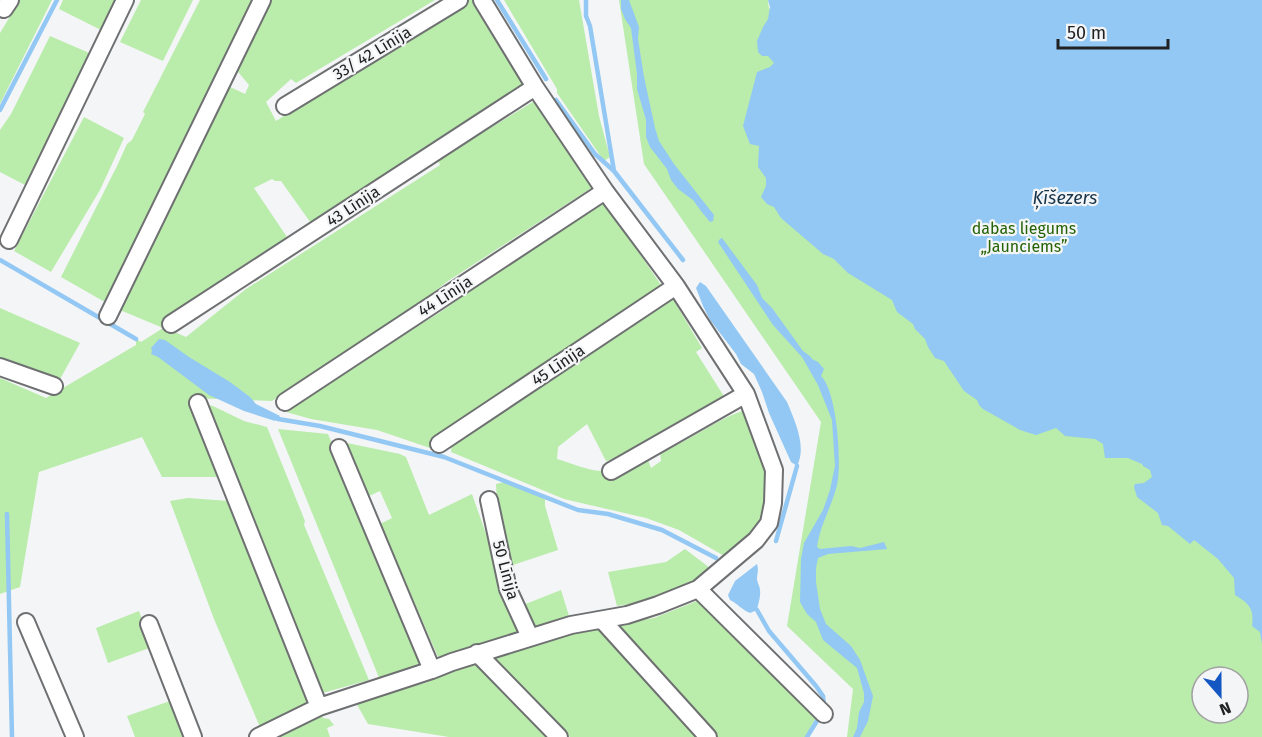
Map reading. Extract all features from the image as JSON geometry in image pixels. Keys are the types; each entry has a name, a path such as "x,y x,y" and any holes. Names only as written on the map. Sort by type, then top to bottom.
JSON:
{"street":[{"path":"9,240 125,0"},
{"path":"108,316 262,0"},
{"name":"33/ 42 Līnija","path":"285,106 459,0"},
{"path":"258,737 319,707 477,653 571,625 627,615 698,590 756,540 769,524 773,503 774,470 746,394 676,286 605,191 535,87 482,0"},
{"name":"43 Līnija","path":"171,324 535,87"},
{"name":"44 Līnija","path":"285,402 605,191"},
{"name":"45 Līnija","path":"439,444 676,286"},
{"path":"0,367 54,386"},
{"path":"611,471 746,394"},
{"path":"198,403 319,707"},
{"path":"339,448 432,670"},
{"name":"50 Līnija","path":"489,500 508,589 530,637"},
{"path":"698,590 824,714"},
{"path":"602,620 708,737"},
{"path":"26,622 75,737"},
{"path":"149,624 194,737"},
{"path":"477,653 559,737"}],"green space":[{"path":"20,0 52,0 0,104 0,33"},
{"path":"63,0 121,0 105,32 59,9"},
{"path":"141,0 193,0 163,61 120,42"},
{"path":"200,0 254,0 162,191 123,266 110,305 61,277 127,144 132,140 145,114 143,112"},
{"path":"267,0 435,0 296,83 291,79 266,102 276,121 464,0 474,0 528,85 313,226 281,181 272,179 254,188 289,240 170,330 186,337 246,289 440,165 438,160 536,100 593,187 448,281 399,320 376,332 272,401 193,398 220,477 162,477 142,437 39,472 20,587 0,594 0,378 46,398 136,345 136,339 141,342 163,328 120,310 228,86 245,94 249,85 234,67"},
{"path":"504,0 579,0 599,116 610,157 604,161 557,93 557,89"},
{"name":"dabas liegums „Jaunciems”","path":"619,0 768,0 769,9 777,0 1262,0 1262,737 847,737 853,689 787,626 821,422 644,164"},
{"path":"50,36 87,52 93,59 27,186 0,172 0,130 11,114"},
{"path":"84,117 124,138 100,190 51,272 14,251"},
{"path":"605,203 661,285 611,323 430,448 377,430 311,419 286,412 329,381 439,313 560,230"},
{"path":"673,299 702,348 696,352 725,398 631,454 606,461 587,424 558,447 557,459 599,471 616,470 648,460 651,468 661,461 660,452 742,411 761,448 769,504 758,528 726,557 679,530 646,518 564,499 451,452 452,443"},
{"path":"0,308 80,343 59,381 0,359"},
{"path":"204,404 244,421 267,427 305,521 304,525 369,680 319,694"},
{"path":"278,429 328,434 423,664 380,680"},
{"path":"347,443 406,457 429,515 472,494 521,634 438,657 380,524 392,518 380,491 369,496"},
{"path":"504,482 545,498 545,506 558,550 513,565 498,524 496,484"},
{"path":"188,498 229,501 307,703 260,727 214,619 170,501"},
{"path":"685,549 710,568 673,595 617,606 608,572 666,562"},
{"path":"561,590 569,616 533,628 523,605"},
{"path":"702,599 818,714 805,737 717,737 618,630 616,624 654,618"},
{"path":"139,611 152,647 108,663 96,628"},
{"path":"588,627 598,628 604,633 701,737 570,737 494,659"},
{"path":"471,664 480,667 550,737 449,737 368,724 356,703 425,683"},
{"path":"173,700 187,737 135,737 127,716"},
{"path":"321,712 323,718 329,719 334,725 327,728 330,737 268,737"}],"water":[{"path":"621,0 629,0 639,27 638,39 644,77 659,141 714,215 713,221 710,222 693,200 678,189 667,169 650,147 646,137 646,120 637,89 631,28 621,9"},
{"name":"Ķīšezers","path":"768,0 1262,0 1262,644 1260,632 1252,626 1250,607 1235,595 1234,578 1218,559 1194,540 1190,544 1168,526 1162,525 1158,513 1137,497 1135,484 1144,483 1152,477 1150,470 1128,458 1105,458 1103,444 1095,439 1065,436 1056,428 1036,435 1020,430 983,409 977,400 964,391 944,361 935,358 925,339 913,324 897,312 892,300 848,273 834,259 823,254 781,218 774,207 767,204 761,197 766,186 766,178 758,167 759,146 750,144 743,126 757,72 774,63 768,56 762,56 758,52 757,41 768,19 770,7"},
{"path":"722,238 757,285 762,298 803,351 824,369 821,376 831,396 837,428 839,461 835,493 817,547 820,549 851,546 860,548 884,542 887,549 828,554 818,558 816,568 820,609 826,624 851,646 860,660 873,696 868,721 860,737 853,737 864,702 864,693 857,668 823,640 816,622 807,614 800,602 801,559 804,543 823,510 835,466 832,420 818,385 802,357 773,325 718,242"},
{"path":"700,282 706,286 787,402 800,442 800,459 797,466 791,462 754,374 741,364 710,320 696,288"},
{"path":"159,339 165,340 230,382 256,404 280,416 275,421 244,411 209,395 151,354 151,348"},
{"path":"757,564 760,598 757,610 750,613 730,600 728,595 735,581"}],"waterway":[{"path":"0,110 57,0"},
{"path":"497,0 546,79"},
{"path":"586,0 586,16 590,26 614,171 683,260"},
{"path":"556,100 595,154 614,171"},
{"path":"0,260 136,339"},
{"path":"278,419 320,426 444,457 578,510 608,514 662,530 716,558"},
{"path":"776,541 797,466"},
{"path":"7,514 12,737"},
{"path":"757,610 769,631 823,696 824,706"},
{"path":"807,737 820,716"}]}
